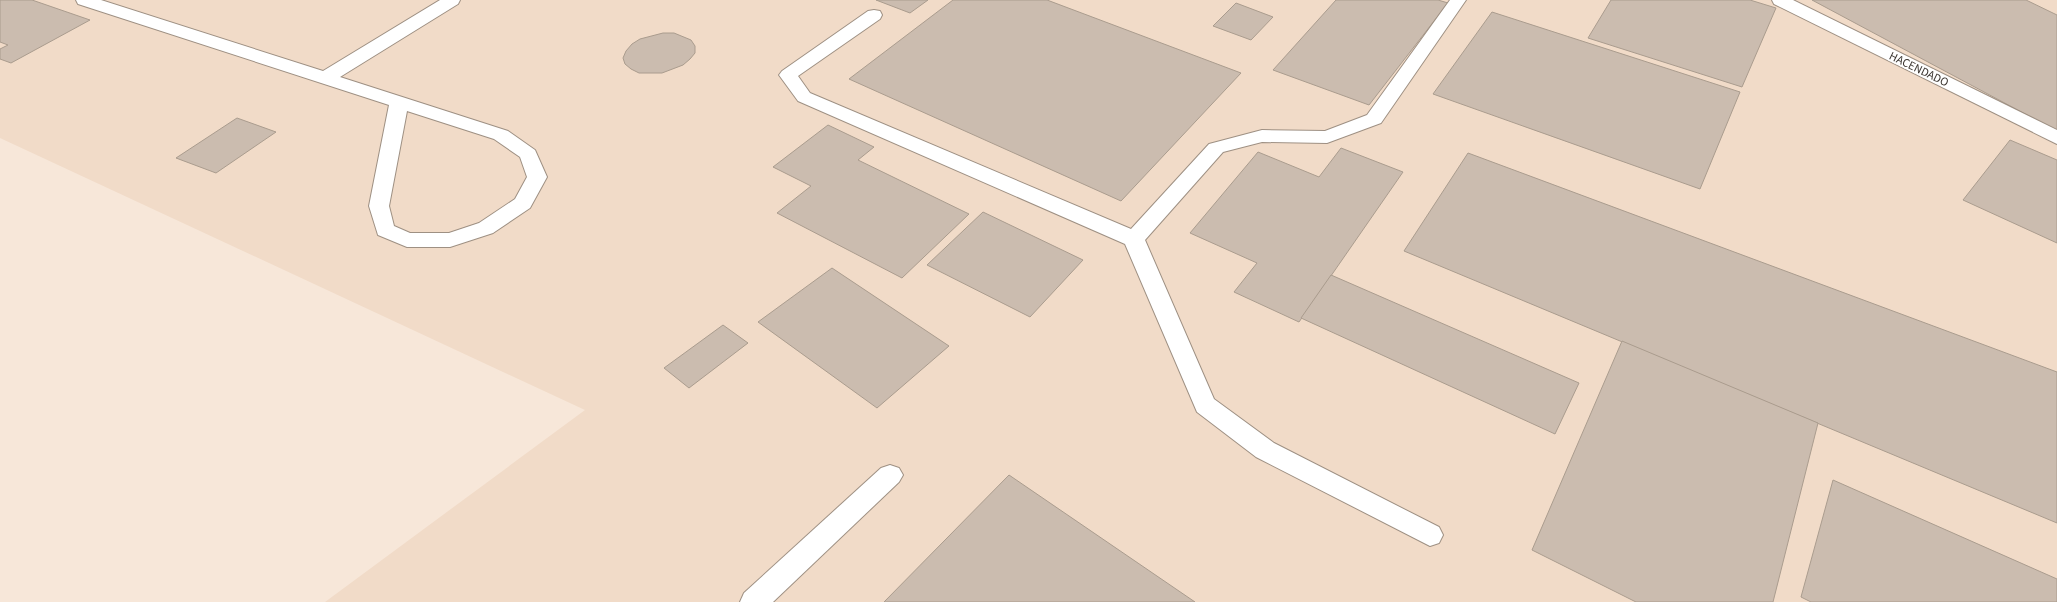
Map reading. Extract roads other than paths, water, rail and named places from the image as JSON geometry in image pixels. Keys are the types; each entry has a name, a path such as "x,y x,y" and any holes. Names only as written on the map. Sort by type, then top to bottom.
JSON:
{"street":[{"path":"84,0 501,135 528,154 537,177 523,202 486,228 450,240 407,240 385,230 379,206 399,102"},
{"path":"325,78 452,0"},
{"path":"1134,239 1216,148 1262,136 1327,137 1374,118 1458,0"},
{"name":"HACENDADO","path":"1780,0 2057,138"},
{"path":"874,15 788,75 804,96 1134,239 1205,405 1265,450 1430,535"},
{"path":"754,602 890,475"}]}
